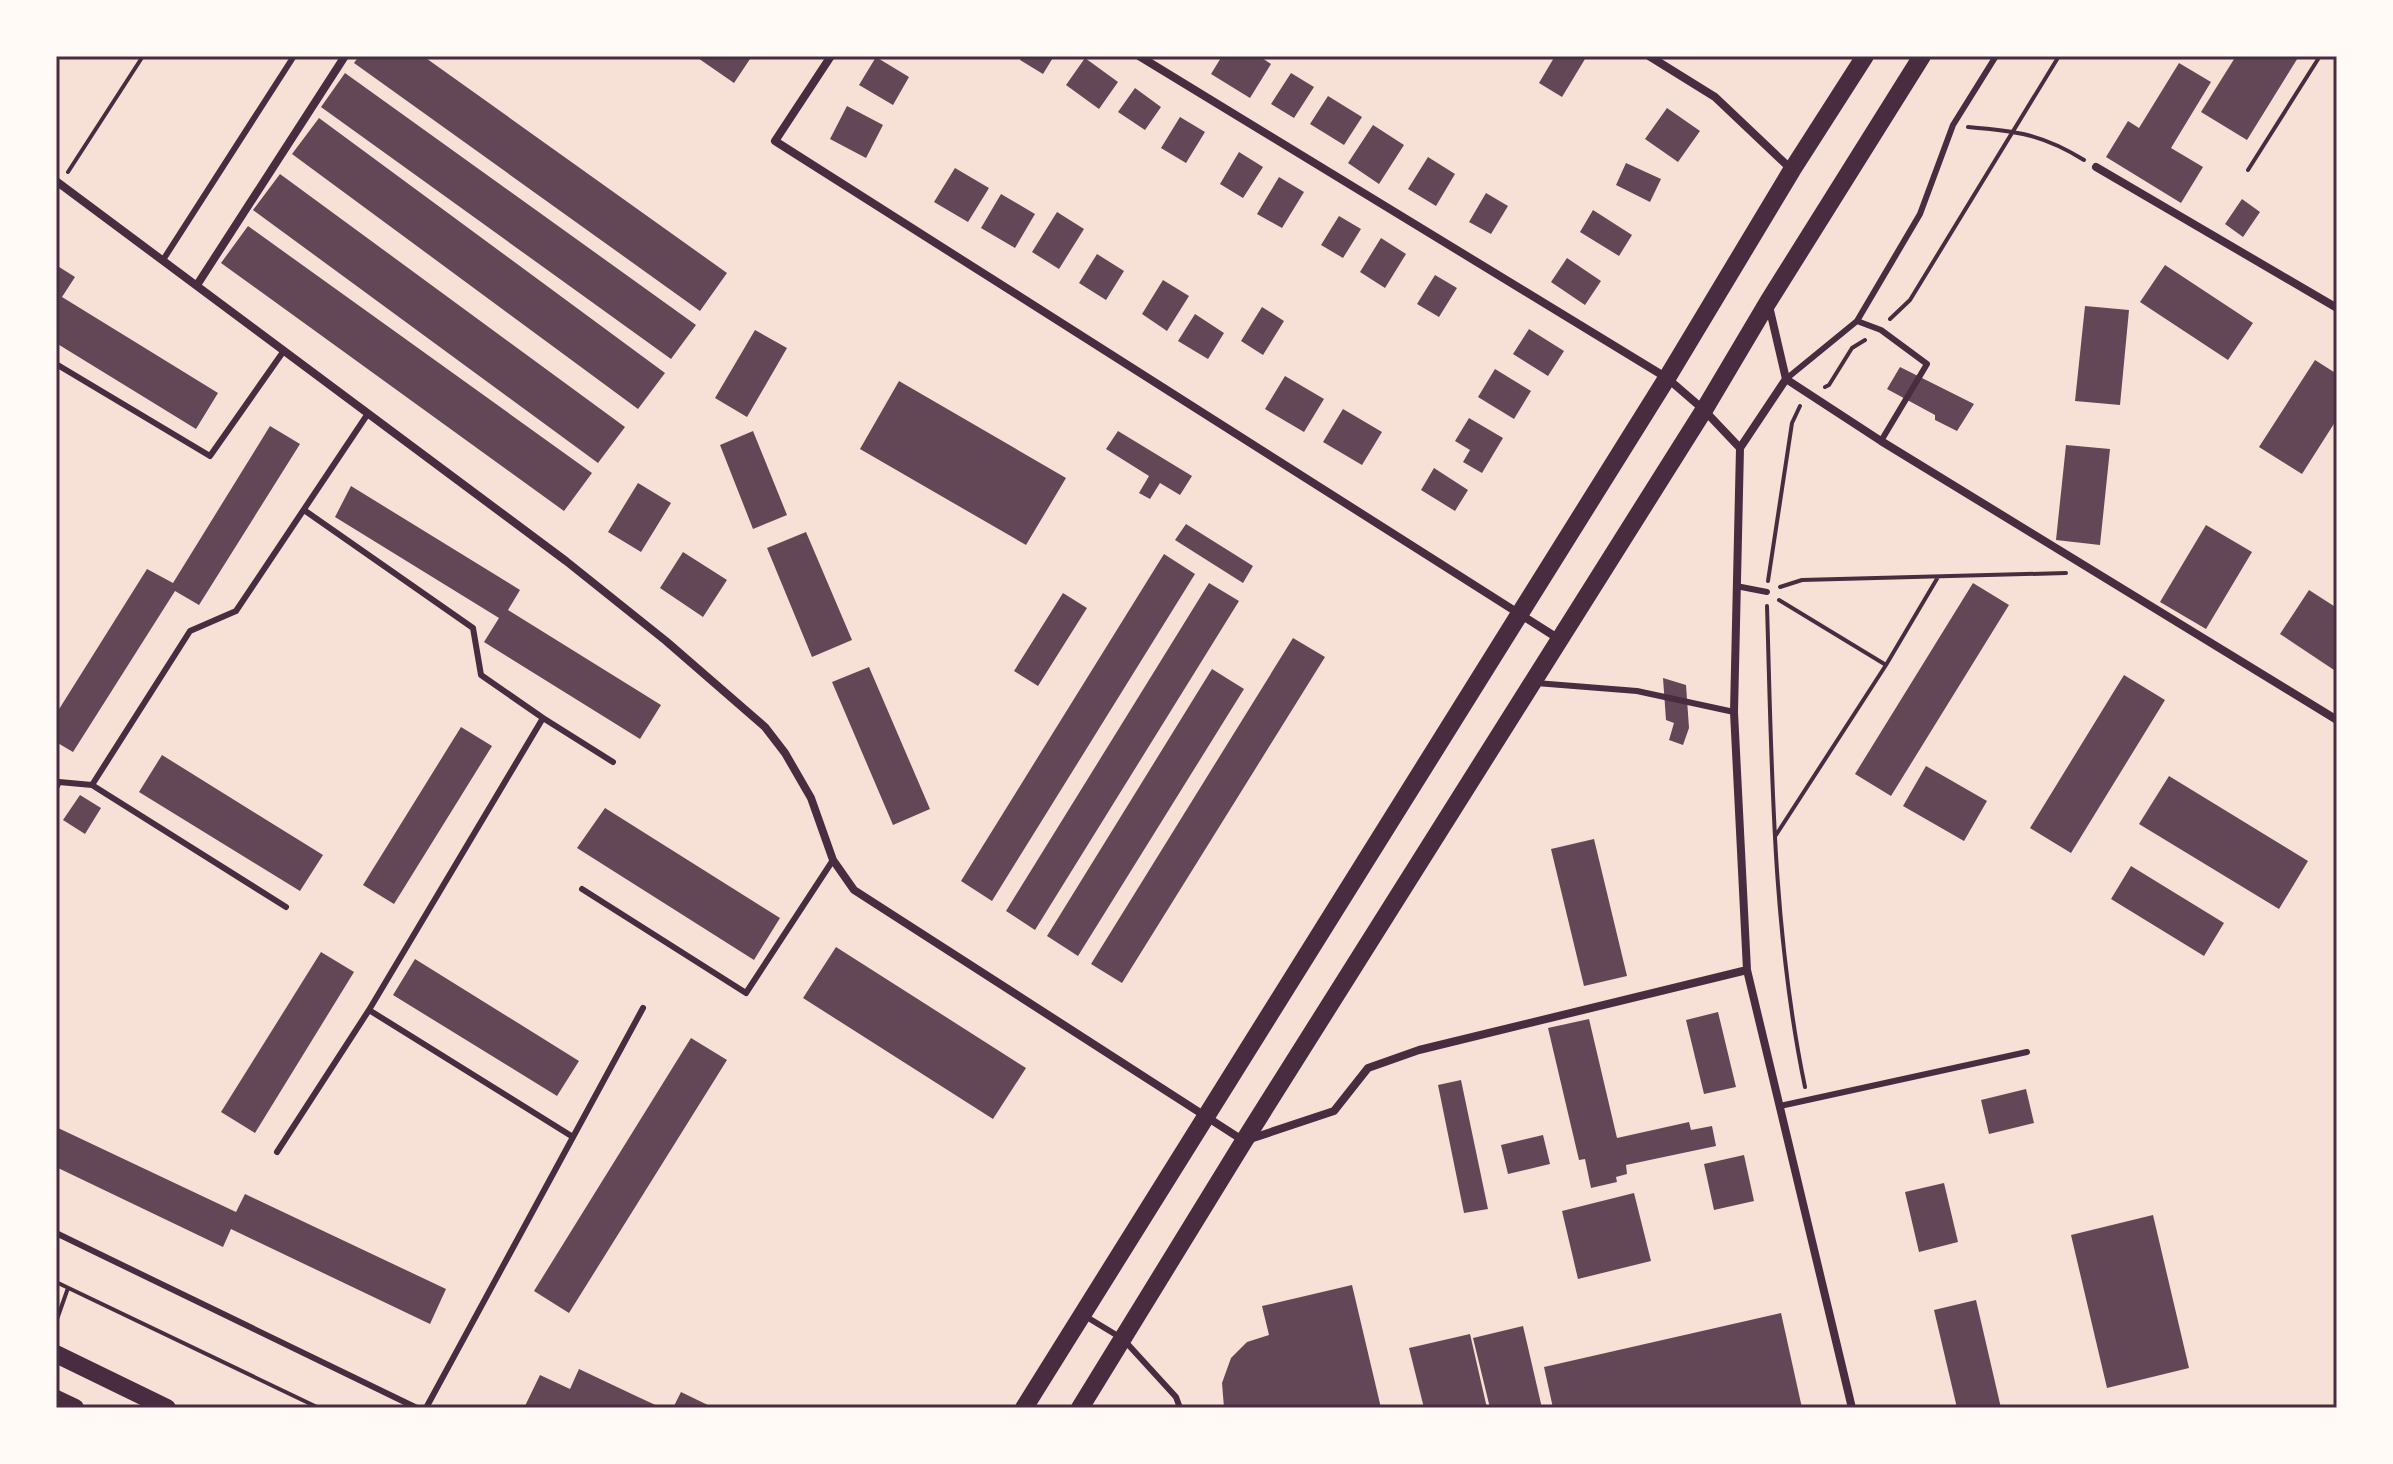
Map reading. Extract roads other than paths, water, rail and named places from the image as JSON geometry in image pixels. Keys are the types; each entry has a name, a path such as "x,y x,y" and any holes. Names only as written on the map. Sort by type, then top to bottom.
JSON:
{"main road":[{"path":"1024,1408 1865,56"},
{"path":"1080,1408 1922,56"},
{"path":"56,1354 167,1408"},
{"path":"56,1399 75,1408"}],"street":[{"path":"197,285 345,56"},
{"path":"831,56 775,141 1559,640"},
{"path":"1139,56 1667,378 1704,410 1740,448"},
{"path":"1649,56 1715,97 1792,170"},
{"path":"2096,167 2337,308"},
{"path":"58,182 566,561 666,641 765,727 785,753 811,798 833,860 846,881 865,898 1244,1141 1334,1111 1368,1068 1419,1050 1747,970"},
{"path":"1768,302 1786,379 1881,441 2337,720"},
{"path":"1786,379 1740,448 1734,712 1747,970 1852,1408"}],"lane":[{"path":"163,260 294,56"},
{"path":"1786,379 1857,321 1920,214 1953,125 1996,56"},
{"path":"1857,321 1881,330 1927,364 1881,441"},
{"path":"56,364 210,456 283,352"},
{"path":"92,785 190,631 236,611 367,415"},
{"path":"304,510 473,628 481,675 613,762"},
{"path":"1736,586 1767,592"},
{"path":"1533,683 1637,691 1734,712"},
{"path":"277,1152 369,1010 543,718"},
{"path":"56,788 59,782 92,785 286,907"},
{"path":"582,889 746,993 833,860"},
{"path":"426,1408 643,1008"},
{"path":"369,1010 573,1137"},
{"path":"1780,1106 2027,1052"},
{"path":"56,1233 417,1408"},
{"path":"1082,1314 1123,1339 1176,1397 1180,1408"}]}
